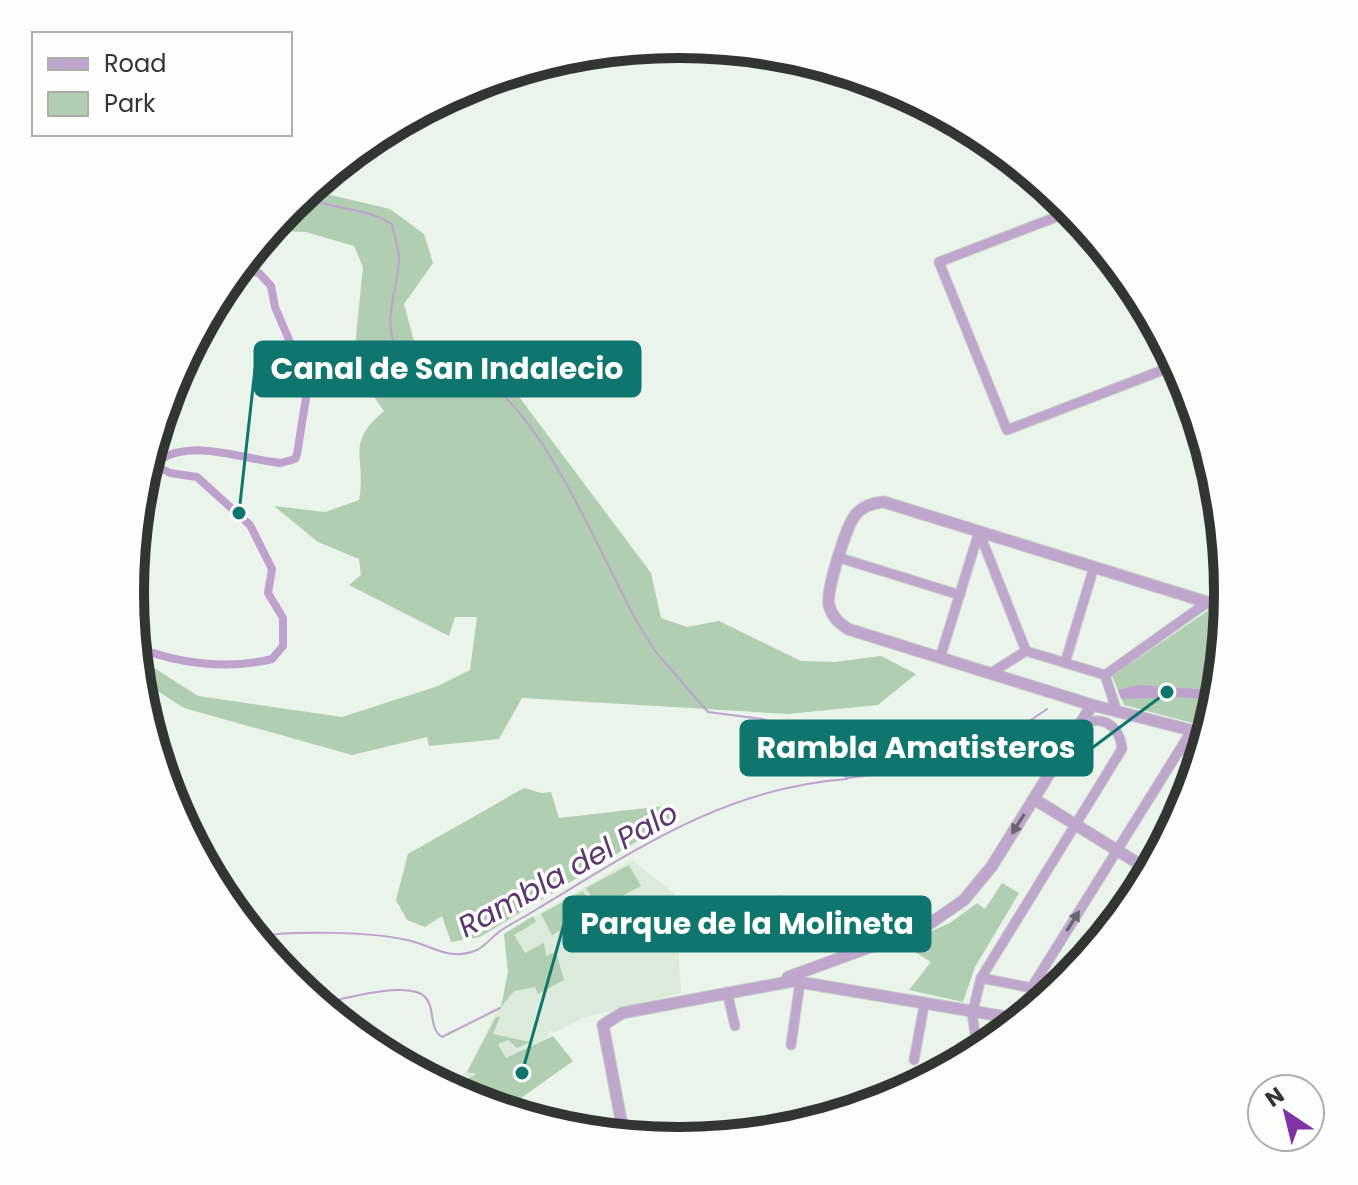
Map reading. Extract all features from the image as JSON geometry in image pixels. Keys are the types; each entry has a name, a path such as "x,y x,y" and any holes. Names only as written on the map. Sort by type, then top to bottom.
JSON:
{"street":[{"path":"1058,216 939,262 1007,430 1164,369"},
{"path":"1195,731 1092,705 848,629 837,621 830,609 828,590 857,513 874,503 884,502 1213,604"},
{"path":"940,658 979,532"},
{"path":"979,532 1026,651"},
{"path":"840,558 960,595"},
{"path":"1065,663 1094,567"},
{"path":"1105,675 1214,600"},
{"path":"991,673 1026,651 1105,675"},
{"path":"1105,675 1117,712"},
{"path":"622,1123 603,1025 622,1013 770,983 830,964 925,927 955,908 979,884 1092,705"},
{"path":"976,1037 972,1014 981,978 1122,749 1117,732 1105,722 1085,723 1077,729"},
{"path":"1032,987 1192,730"},
{"path":"1179,751 1190,749"},
{"path":"1034,799 1139,864"},
{"path":"830,964 826,980 846,992"},
{"path":"981,978 1037,988"},
{"path":"770,983 800,982 924,1006 1004,1017"},
{"path":"791,1045 800,982"},
{"path":"727,992 735,1026"},
{"path":"914,1060 924,1006"}],"shaded area":[{"path":"1139,685 1204,690 1203,699 1121,699 1118,690"},
{"path":"632,860 675,894 681,993 582,1018 556,1032 549,1031 549,1036 466,1082 461,1075 467,1072 506,992 508,972 504,934"}],"green space":[{"path":"324,193 390,209 424,234 433,263 404,304 417,352 471,365 511,386 651,573 661,618 687,627 719,621 801,661 835,662 881,656 916,674 878,705 788,714 522,698 499,739 429,746 427,737 352,755 184,708 154,688 150,665 198,696 342,717 438,686 470,670 477,617 455,617 449,636 349,585 361,575 359,559 318,542 274,506 325,512 359,500 361,442 364,433 384,411 353,366 363,267 354,246 306,232 285,231"},
{"path":"1209,610 1213,611 1209,662 1197,724 1124,705 1112,676"},
{"path":"524,788 541,793 551,792 559,818 664,806 674,819 480,937 451,942 442,916 425,927 407,920 396,900 408,854"},
{"path":"629,865 641,886 598,909 586,888"},
{"path":"1002,883 1019,893 975,967 963,1002 909,990 931,962 902,944 950,923 977,903 985,909"},
{"path":"583,891 594,913 552,935 541,914"},
{"path":"781,895 786,917 745,927 740,906"},
{"path":"533,916 536,922 514,935 525,953 544,943 546,956 556,952 564,980 538,994 535,987 514,991 501,1007 508,972 504,934"},
{"path":"496,1017 500,1017 493,1034 530,1042 517,1048 508,1040 498,1044 506,1058 553,1036 573,1061 516,1102 463,1081 477,1074 467,1072"}],"waterway":[{"path":"317,201 370,214 392,224 399,260 390,324 395,344 414,363 481,378 514,406 535,433 573,496 655,651 708,712 762,719 796,730 847,778 900,770 952,757 1001,737 1047,709"},
{"path":"162,459 173,454 204,450 281,463 295,459 306,398 304,375 275,307 271,286 259,273 252,272"},
{"path":"148,651 169,658 221,665 272,659 283,646 283,618 268,593 272,569 250,525 197,477 170,473 160,467"},
{"name":"Rambla del Palo","path":"269,935 374,935 407,940 449,953 467,953 480,948 497,933 611,864 684,824 761,795 847,779"},
{"path":"335,1001 390,990 417,992 428,1002 435,1028 442,1037 500,1008"}],"place":[{"name":"Canal de San Indalecio","path":"239,513"},
{"name":"Rambla Amatisteros","path":"1167,692"},
{"name":"Parque de la Molineta","path":"522,1073"}]}
